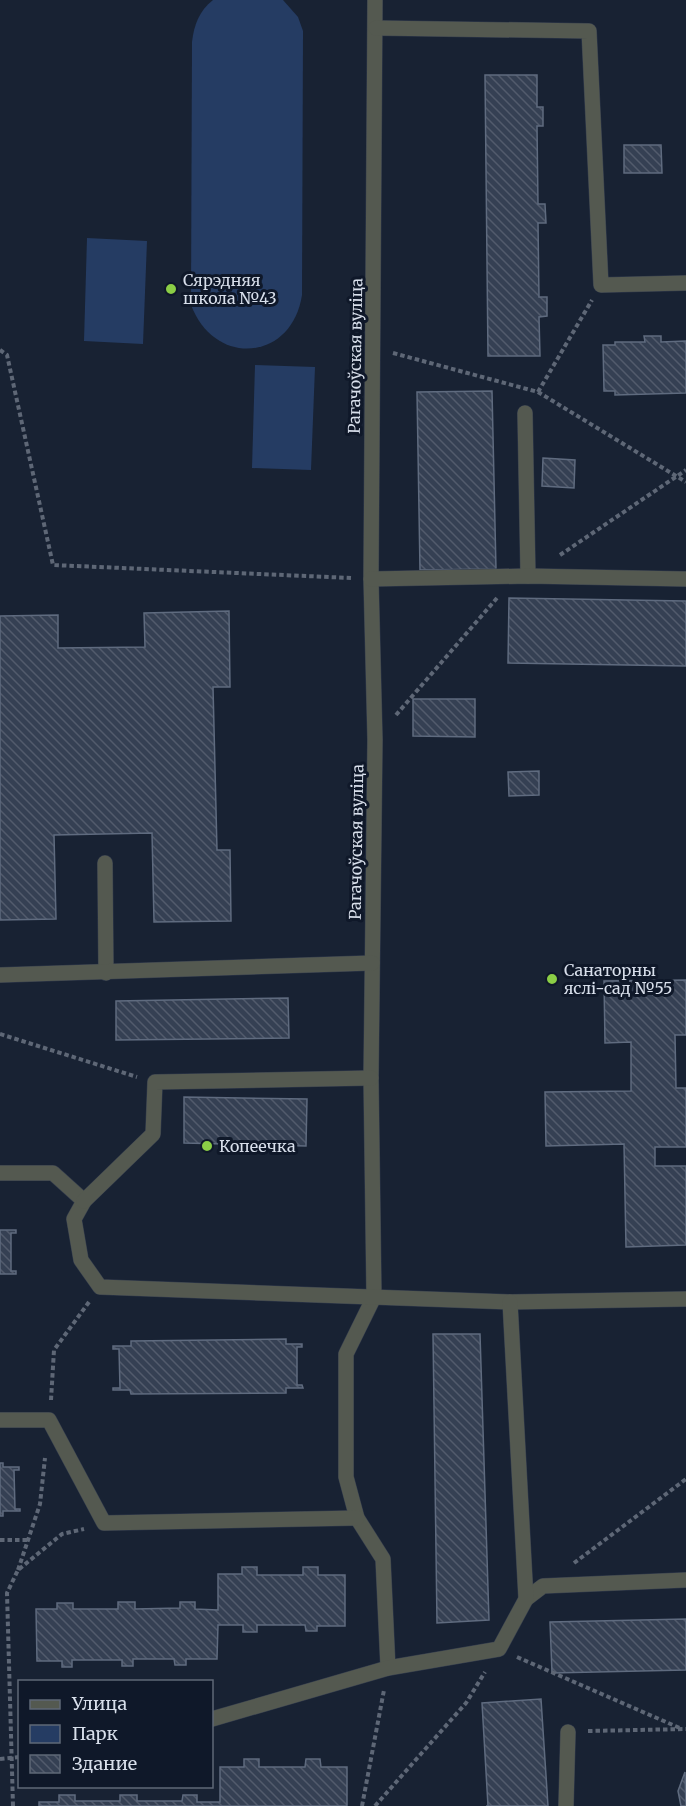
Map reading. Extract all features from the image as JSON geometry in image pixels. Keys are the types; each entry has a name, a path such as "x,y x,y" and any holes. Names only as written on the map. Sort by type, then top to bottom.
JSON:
{"street":[{"name":"Рагачоўская вуліца","path":"375,0 371,579 375,740 371,1078 374,1297 346,1354 346,1477 357,1518 383,1559 388,1668"},
{"path":"376,28 589,31 601,285 686,283"},
{"path":"525,413 528,576"},
{"path":"371,579 528,576 686,579"},
{"path":"105,863 106,972"},
{"path":"0,975 372,963"},
{"path":"371,1078 155,1082 153,1134 84,1201 74,1219 81,1260 100,1287 510,1302 686,1299"},
{"path":"0,1173 53,1173 84,1201"},
{"path":"510,1302 526,1599"},
{"path":"0,1420 49,1420 104,1523 357,1518"},
{"path":"213,1719 388,1668 499,1649 526,1599 543,1586 686,1580"},
{"path":"566,1806 568,1732"}],"path":[{"path":"525,413 601,285"},
{"path":"0,350 7,355 53,565 371,579"},
{"path":"0,1034 155,1082"},
{"path":"571,1565 686,1479"},
{"path":"13,1806 7,1593 18,1570 62,1534 104,1523"},
{"path":"0,1540 28,1540"},
{"path":"375,1806 466,1703 499,1649 684,1729"},
{"path":"362,1806 388,1668"},
{"path":"568,1732 684,1729"},
{"path":"0,1759 18,1757"}],"green space":[{"path":"213,0 283,0 298,17 303,31 302,295 295,317 284,333 269,344 252,348 234,347 217,339 202,325 191,305 192,42 198,19"},
{"path":"87,238 147,241 143,344 84,341"},
{"path":"255,365 315,367 311,470 252,468"}],"building":[{"path":"485,75 537,75 537,107 543,107 543,126 537,126 538,204 545,204 546,223 538,223 539,297 547,297 547,316 539,317 540,356 488,356"},
{"path":"624,145 661,145 662,173 624,173"},
{"path":"644,336 661,336 661,342 686,341 686,393 615,395 615,391 604,391 603,345 615,345 615,342 645,342"},
{"path":"492,391 496,569 420,570 417,392"},
{"path":"543,458 575,460 574,488 542,486"},
{"path":"509,598 686,601 686,666 508,663"},
{"path":"229,611 230,687 213,687 217,850 230,850 231,921 154,922 152,833 54,835 56,919 0,920 0,616 58,615 58,648 145,647 144,613"},
{"path":"413,699 475,699 475,737 413,736"},
{"path":"539,771 539,795 509,796 508,772"},
{"path":"686,980 686,1035 675,1035 676,1088 686,1088 686,1147 655,1147 655,1166 686,1166 686,1245 626,1247 624,1144 546,1146 545,1092 631,1091 631,1042 605,1043 604,981"},
{"path":"288,998 289,1038 116,1040 116,1001"},
{"path":"184,1097 307,1099 306,1146 184,1143"},
{"path":"0,1230 16,1230 16,1233 11,1233 11,1271 16,1271 16,1274 0,1274"},
{"path":"433,1334 480,1334 489,1620 437,1623"},
{"path":"286,1339 286,1344 302,1344 302,1347 297,1347 297,1385 302,1385 303,1388 286,1388 286,1393 131,1394 130,1390 113,1390 113,1388 120,1388 119,1349 113,1349 113,1346 131,1346 131,1341"},
{"path":"0,1463 3,1463 3,1467 19,1467 19,1470 14,1470 15,1509 20,1509 20,1511 3,1511 3,1516 0,1516"},
{"path":"242,1567 257,1567 257,1575 303,1575 303,1567 318,1567 318,1575 345,1575 345,1626 317,1626 317,1631 306,1631 305,1625 257,1625 257,1632 243,1632 243,1625 218,1625 217,1659 186,1659 186,1665 175,1665 174,1659 133,1659 133,1666 122,1666 122,1660 72,1660 72,1667 62,1667 62,1661 37,1661 36,1609 57,1609 57,1603 73,1603 73,1609 118,1609 118,1602 135,1602 135,1609 180,1608 180,1602 195,1602 195,1609 218,1610 218,1574 242,1574"},
{"path":"686,1619 686,1670 552,1673 550,1622"},
{"path":"541,1699 548,1806 488,1806 482,1703"},
{"path":"244,1759 259,1759 259,1767 305,1767 306,1759 320,1759 321,1767 347,1767 347,1806 39,1806 39,1802 59,1802 59,1795 75,1795 75,1801 120,1801 120,1795 137,1795 137,1801 182,1801 183,1795 197,1795 197,1802 220,1802 220,1767 244,1767"},
{"path":"685,1772 686,1806 681,1806 678,1791"}],"place":[{"name":"Сярэдняя школа №43","path":"171,289"},
{"name":"Санаторны яслі-сад №55","path":"552,979"},
{"name":"Копеечка","path":"207,1146"}]}
